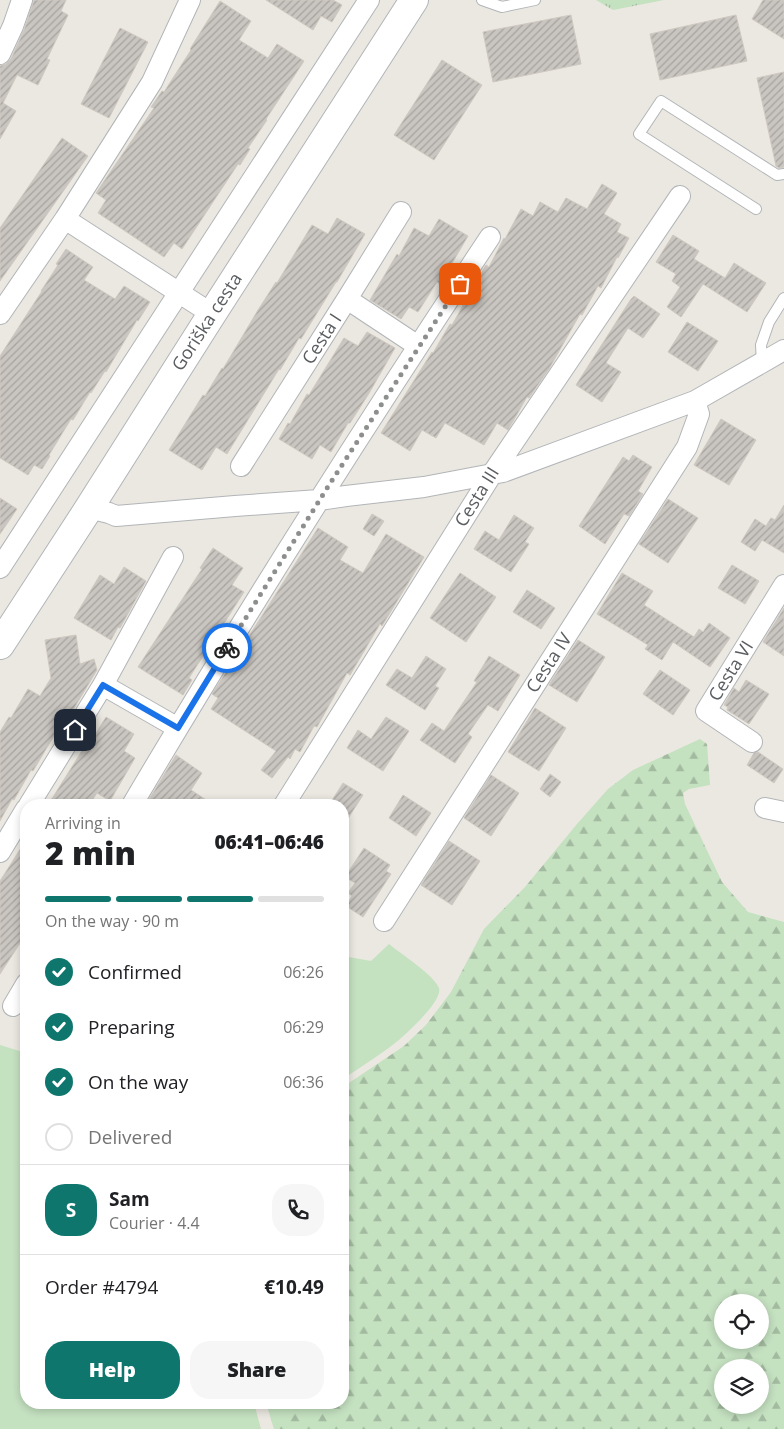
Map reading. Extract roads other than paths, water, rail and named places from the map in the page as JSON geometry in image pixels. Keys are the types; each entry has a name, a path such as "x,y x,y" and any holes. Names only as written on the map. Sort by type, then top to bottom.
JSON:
{"street":[{"path":"0,54 22,0"},
{"path":"0,314 65,218 152,82 190,0"},
{"path":"0,568 369,0"},
{"name":"Goriška cesta","path":"0,645 414,0"},
{"name":"Cesta III","path":"288,799 492,474 680,196"},
{"name":"Cesta I","path":"241,466 401,212"},
{"path":"65,218 212,314"},
{"path":"136,799 319,500 490,238"},
{"path":"347,299 418,346"},
{"path":"89,508 116,516 319,500 424,487 503,472 695,401 784,350"},
{"name":"Cesta IV","path":"384,921 687,447 699,414 695,401"},
{"path":"33,799 103,685 173,558"},
{"name":"Cesta VI","path":"752,742 706,711 784,585"},
{"path":"103,685 178,728"},
{"path":"0,852 20,819"},
{"path":"13,1006 20,994"}],"lane":[{"path":"482,0 502,7 535,0"},
{"path":"756,209 639,134 661,101 778,175 784,174"},
{"path":"762,363 761,345 769,322 784,298"}]}
